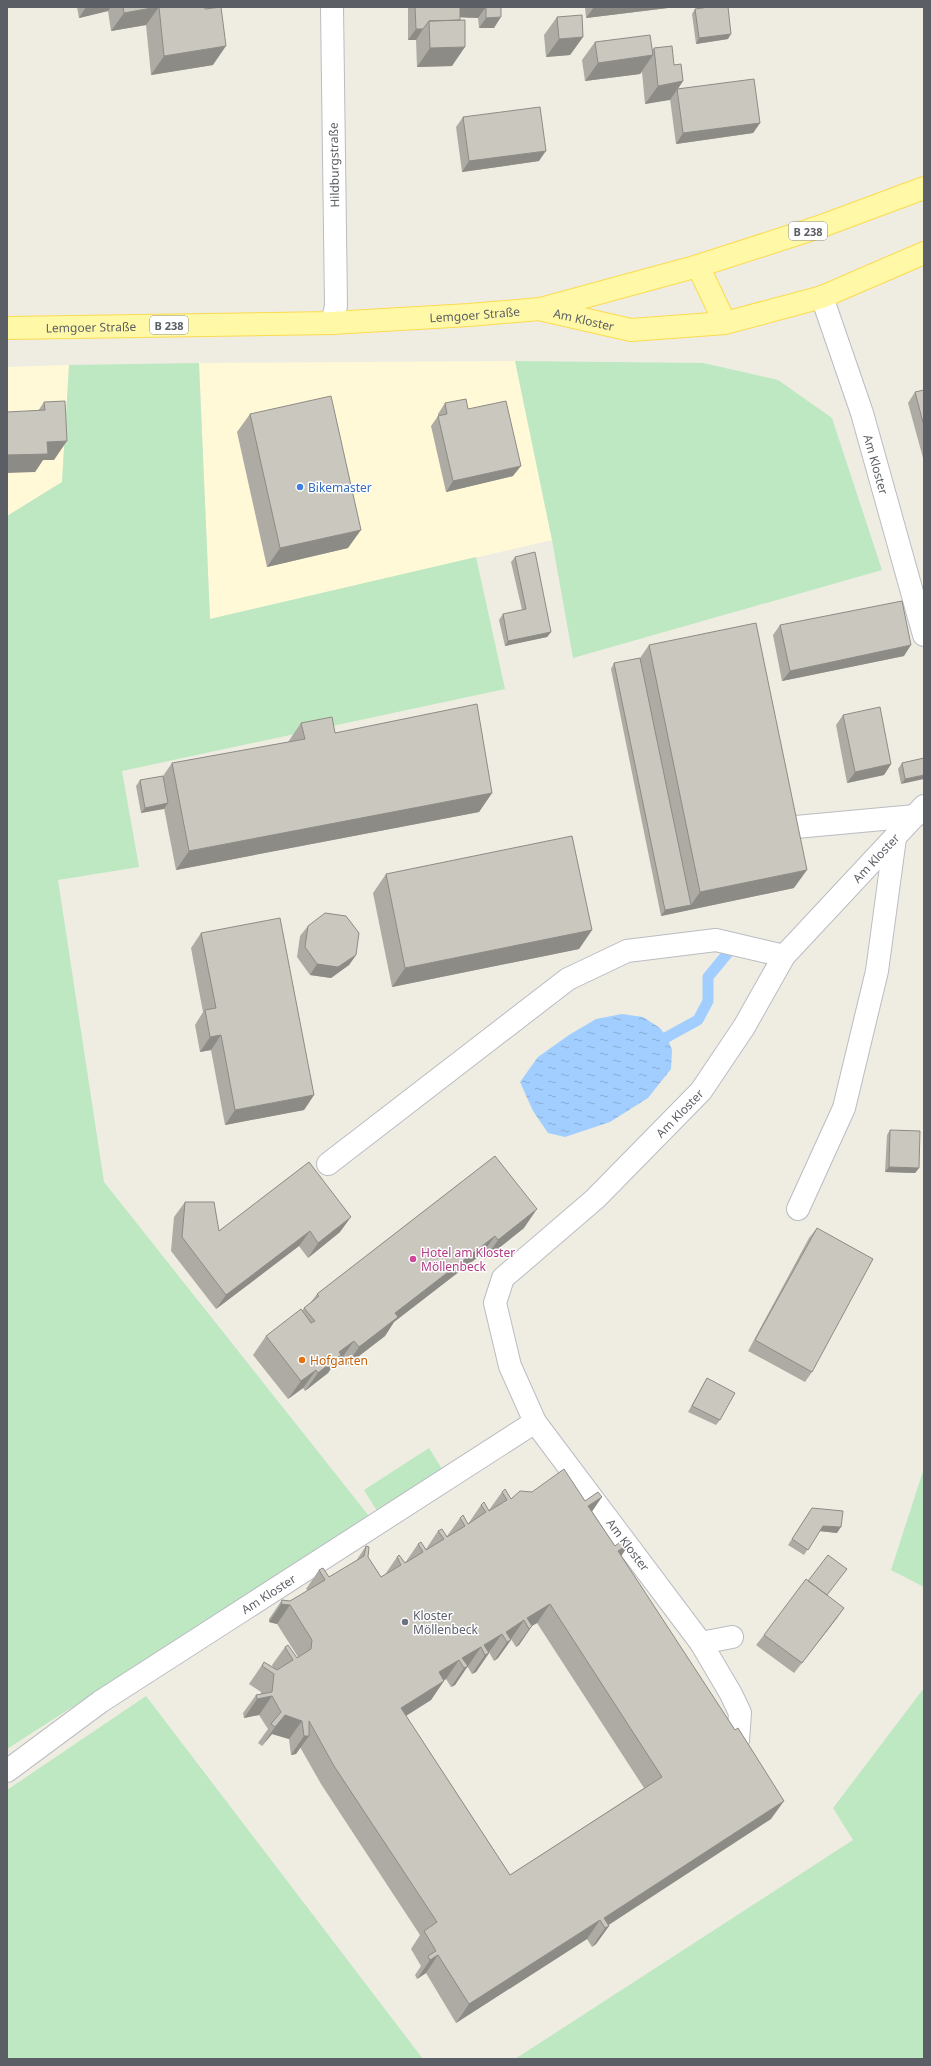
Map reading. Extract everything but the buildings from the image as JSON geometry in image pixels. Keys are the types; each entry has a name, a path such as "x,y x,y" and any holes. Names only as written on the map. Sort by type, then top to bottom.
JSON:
{"main road":[{"name":"Lemgoer Straße","path":"7,328 332,323 469,315 540,309 698,266 819,227 924,188"},
{"name":"Am Kloster","path":"540,309 631,330 725,323 822,297 924,253"},
{"path":"698,266 725,323"}],"street":[{"name":"Hildburgstraße","path":"332,7 336,306 332,323"},
{"name":"Am Kloster","path":"822,297 862,413 924,635"},
{"name":"Am Kloster","path":"738,1740 740,1713 731,1694 701,1643 535,1422 510,1366 495,1303 502,1278 595,1199 701,1091 744,1027 784,956 919,811"},
{"path":"785,828 919,811"},
{"path":"798,1209 844,1108 877,971 895,838"},
{"path":"328,1164 568,979 620,954 627,951 716,940 784,956"},
{"name":"Am Kloster","path":"7,1771 100,1702 535,1422"},
{"path":"701,1643 732,1637"}],"shaded area":[{"path":"515,361 552,540 210,619 199,363"},
{"path":"69,365 62,482 7,516 7,367"}],"green space":[{"path":"515,361 703,363 778,380 832,418 882,570 573,658 552,540"},
{"path":"199,363 210,619 476,557 505,689 122,771 139,867 58,880 104,1182 369,1516 7,1749 7,516 62,482 69,365"},
{"path":"429,1448 444,1472 379,1514 364,1490"},
{"path":"924,1468 924,1587 891,1570"},
{"path":"924,1688 924,2059 515,2059 853,1840 833,1808"},
{"path":"146,1696 423,2059 7,2059 7,1790"}],"water":[{"path":"622,1014 643,1017 660,1028 667,1037 672,1050 671,1069 648,1098 610,1122 565,1137 548,1133 533,1111 520,1082 538,1057 569,1035 596,1019"}],"waterway":[{"path":"667,1037 698,1020 708,1001 708,977 727,954"}],"place":[{"name":"Bikemaster","path":"300,487"},
{"name":"Hotel am Kloster Möllenbeck","path":"413,1259"},
{"name":"Hofgarten","path":"302,1360"},
{"name":"Kloster Möllenbeck","path":"405,1622"}]}
